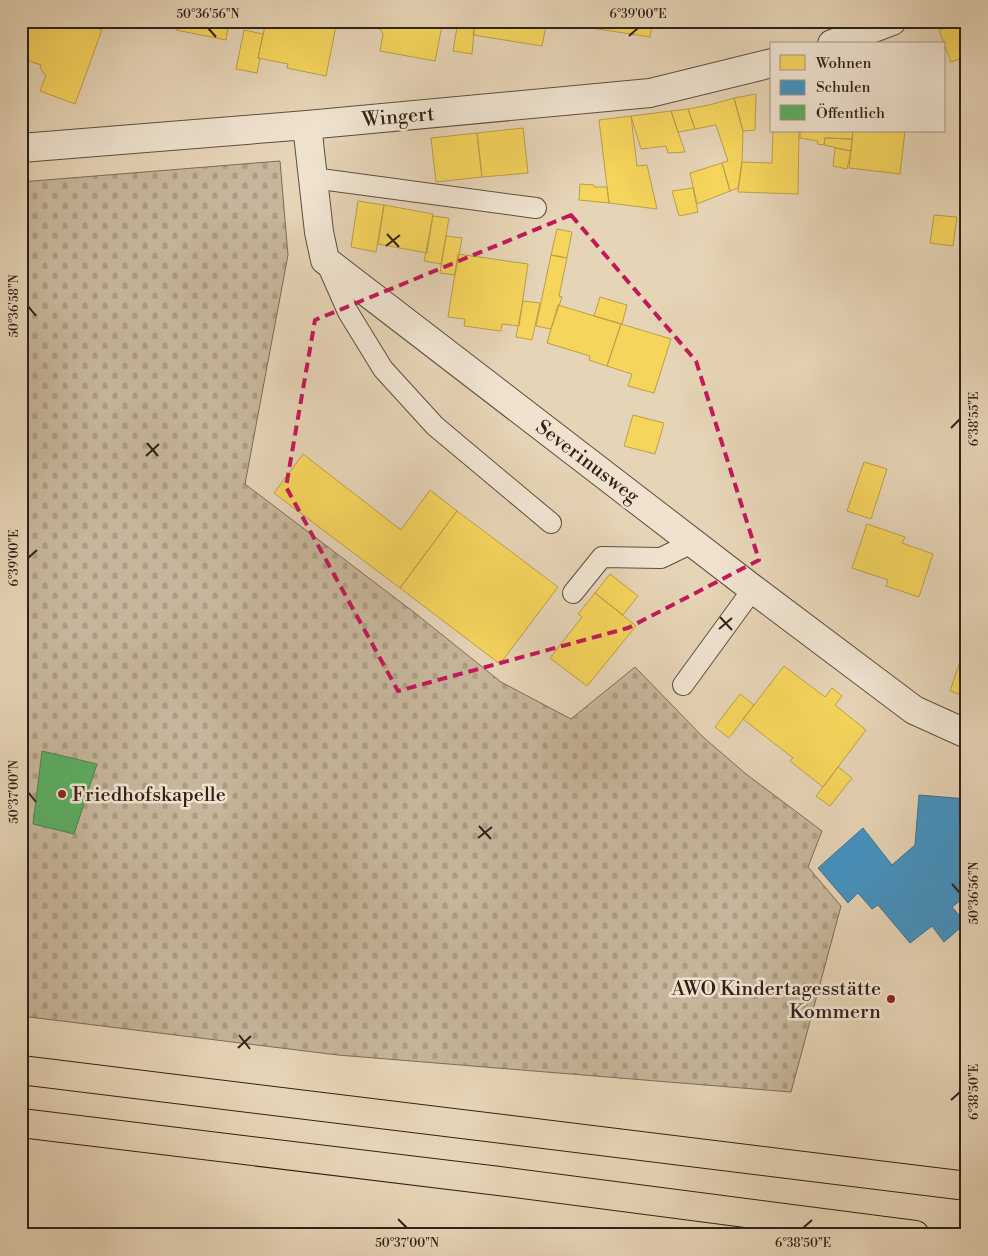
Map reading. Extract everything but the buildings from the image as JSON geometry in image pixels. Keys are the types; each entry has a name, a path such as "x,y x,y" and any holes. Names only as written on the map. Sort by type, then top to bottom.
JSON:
{"main road":[{"path":"21,1070 967,1186"},
{"path":"21,1123 499,1181 915,1235"}],"street":[{"path":"837,42 892,21"},
{"name":"Wingert","path":"21,148 307,125 650,93 770,63"},
{"path":"307,125 319,232 325,260"},
{"name":"Severinusweg","path":"325,260 753,589 914,710 967,734"}],"lane":[{"path":"313,178 536,208"},
{"path":"325,260 348,312 383,369 435,426 551,523"},
{"path":"573,593 602,557 661,558 694,542"},
{"path":"683,685 753,589"}],"highlighted area":[{"path":"571,215 696,361 759,560 628,628 398,691 286,487 315,320"}],"green space":[{"path":"280,161 288,255 245,484 415,613 501,682 571,719 635,667 703,737 746,774 822,831 808,867 841,906 791,1092 338,1055 21,1016 21,182"}],"place":[{"name":"Friedhofskapelle","path":"62,794"},
{"name":"AWO Kindertagesstätte Kommern","path":"891,999"}]}
